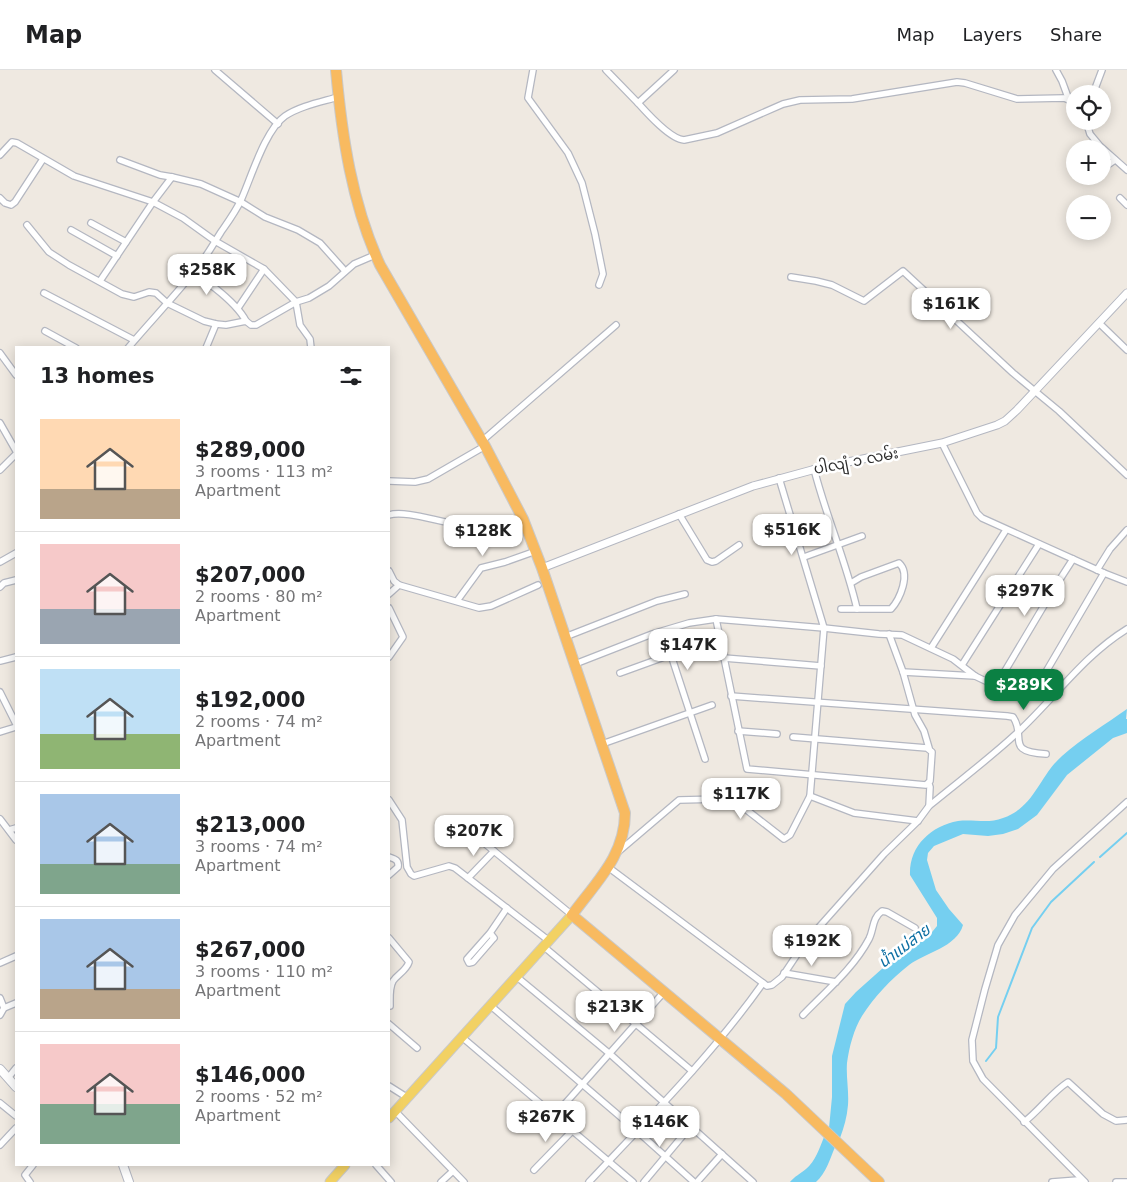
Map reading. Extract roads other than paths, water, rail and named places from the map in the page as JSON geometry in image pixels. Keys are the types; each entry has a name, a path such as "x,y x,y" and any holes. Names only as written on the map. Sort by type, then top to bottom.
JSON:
{"highway":[{"path":"336,70 338,97 350,173 360,212 375,255 484,444 523,519 542,568 625,813 622,839 617,853 572,915 786,1094 879,1182"}],"main road":[{"path":"392,1115 572,915"},
{"path":"0,1069 15,1086"},
{"path":"123,1166 130,1182"},
{"path":"330,1182 344,1166"}],"street":[{"path":"215,70 278,124"},
{"path":"533,70 528,98 568,153 582,183 603,274 599,285"},
{"path":"606,70 654,120 679,140 717,133 783,104 800,100 852,99 958,82 1017,99 1066,100"},
{"path":"638,102 674,70"},
{"path":"1056,70 1066,92"},
{"path":"1096,85 1102,70"},
{"path":"130,346 194,272 215,241 241,202 251,174 278,124 284,117 304,107 338,97"},
{"path":"1089,130 1090,134 1114,160 1127,170"},
{"path":"0,155 12,142 18,144 74,176 153,202 183,218 215,241 264,269 296,302 300,324 310,339 311,346"},
{"path":"0,198 4,203 11,205 15,202 43,159"},
{"path":"120,160 160,175 201,184 241,202 265,217 298,230 320,243 345,271"},
{"path":"100,281 172,177"},
{"path":"1120,198 1127,205"},
{"path":"91,223 126,242"},
{"path":"27,225 50,252 69,265 122,294 134,297 148,292 156,292 167,304 204,321 216,324 226,325 246,321"},
{"path":"71,230 117,256"},
{"path":"177,263 194,272 238,308 246,321 251,325 256,325 296,302 309,298 329,286 354,264 375,255"},
{"path":"238,308 264,269"},
{"path":"791,277 816,280 832,285 864,301 903,272 1127,475"},
{"path":"44,293 134,340"},
{"name":"ပါလျံ ၁ လမ်း","path":"542,568 753,486 814,469 942,443 997,425 1005,421 1036,391 1127,293"},
{"path":"1098,323 1127,350"},
{"path":"207,346 216,324"},
{"path":"390,481 415,482 428,479 484,444 616,325"},
{"path":"44,331 72,346"},
{"path":"0,353 15,374"},
{"path":"0,423 15,450"},
{"path":"942,443 977,513 985,520 1127,582"},
{"path":"0,470 15,453"},
{"path":"814,469 824,506 851,583 857,609"},
{"path":"617,853 679,800 721,798 734,800 784,839 790,835 810,796 824,628 804,556 779,478"},
{"path":"390,515 402,513 459,524 486,524 523,519"},
{"path":"679,514 708,560 716,561 739,545"},
{"path":"931,648 1006,530"},
{"path":"1097,570 1110,549 1127,530"},
{"path":"804,556 862,536"},
{"path":"962,665 1039,544"},
{"path":"457,601 481,568 536,551"},
{"path":"0,562 15,553"},
{"path":"996,686 1054,586 1073,559"},
{"path":"841,608 890,609 895,605 905,575 902,565 899,563 861,577 851,583"},
{"path":"390,573 394,581 399,585 486,608 538,586"},
{"path":"574,664 652,634 704,620 716,619 902,635 931,648 962,665 975,676 996,686 1035,686 1040,682 1104,573"},
{"path":"1,583 15,580"},
{"path":"390,593 399,585"},
{"path":"565,637 657,601 685,594"},
{"path":"390,610 403,637 390,656"},
{"path":"716,619 747,769 929,784"},
{"path":"608,867 767,986 772,985 784,973 804,944 884,854 918,821 929,806 1018,733 1089,658 1114,637 1127,629"},
{"path":"889,634 914,710 932,752 929,806"},
{"path":"0,661 15,656"},
{"path":"620,674 667,656 672,658 705,759"},
{"path":"724,658 821,666"},
{"path":"903,672 975,676"},
{"path":"0,692 15,724"},
{"path":"731,696 1013,717 1017,725 1018,740 1025,750 1031,753 1046,754"},
{"path":"602,744 712,705"},
{"path":"0,732 15,726"},
{"path":"738,731 777,734"},
{"path":"793,737 929,748"},
{"path":"810,796 834,807 854,813 918,821"},
{"path":"390,802 402,820 408,867 411,874"},
{"path":"1084,1182 983,1079 973,1061 972,1040 998,945 1015,915 1053,869 1127,802"},
{"path":"0,819 15,839"},
{"path":"9,830 15,828"},
{"path":"483,842 572,915"},
{"path":"468,878 494,851"},
{"path":"390,857 396,860 414,876 449,866 455,868 508,908 636,1024 692,1071"},
{"path":"390,874 399,864"},
{"path":"490,933 494,938 473,962 469,963 467,959 490,933 508,908"},
{"path":"803,1015 858,957 870,936 875,919 882,911 915,928"},
{"path":"390,939 409,962 407,968 394,981 390,991 390,1006"},
{"path":"0,963 15,956"},
{"path":"784,973 836,982"},
{"path":"516,977 610,1054 753,1182"},
{"path":"589,1182 692,1071 763,983"},
{"path":"555,1115 664,992"},
{"path":"0,998 4,1008"},
{"path":"0,1015 4,1008 15,1003"},
{"path":"491,1006 695,1182 722,1154"},
{"path":"390,1025 417,1048"},
{"path":"463,1038 633,1182"},
{"path":"8,1078 15,1069"},
{"path":"1024,1122 1035,1113 1057,1088 1068,1082 1103,1114 1116,1121 1127,1120"},
{"path":"390,1087 408,1098"},
{"path":"0,1103 15,1115"},
{"path":"392,1115 464,1182"},
{"path":"644,1182 690,1127"},
{"path":"0,1145 15,1129"},
{"path":"534,1170 573,1130"},
{"path":"30,1182 25,1175 31,1166"},
{"path":"377,1166 391,1182"},
{"path":"441,1182 453,1170"},
{"path":"1052,1182 1078,1180 1084,1182"},
{"path":"1116,1182 1127,1182"}],"water":[{"path":"1127,709 1127,733 1113,738 1067,775 1037,815 1018,829 988,836 963,834 934,846 928,853 927,860 936,890 963,925 960,933 954,939 940,949 909,965 896,976 877,995 859,1021 854,1032 848,1057 848,1105 840,1138 829,1128 832,1097 832,1056 845,1004 884,967 928,937 937,926 937,918 910,875 913,855 918,846 939,827 958,821 992,821 1014,813 1030,799 1054,764 1062,756"},
{"path":"824,1137 835,1147 827,1166 816,1182 790,1182 812,1162"}],"waterway":[{"path":"1100,857 1127,833"},
{"path":"986,1061 996,1048 998,1017 1032,928 1051,902 1094,862"}],"water label":[{"name":"น้ำแม่สาย","path":"904,946"}]}
